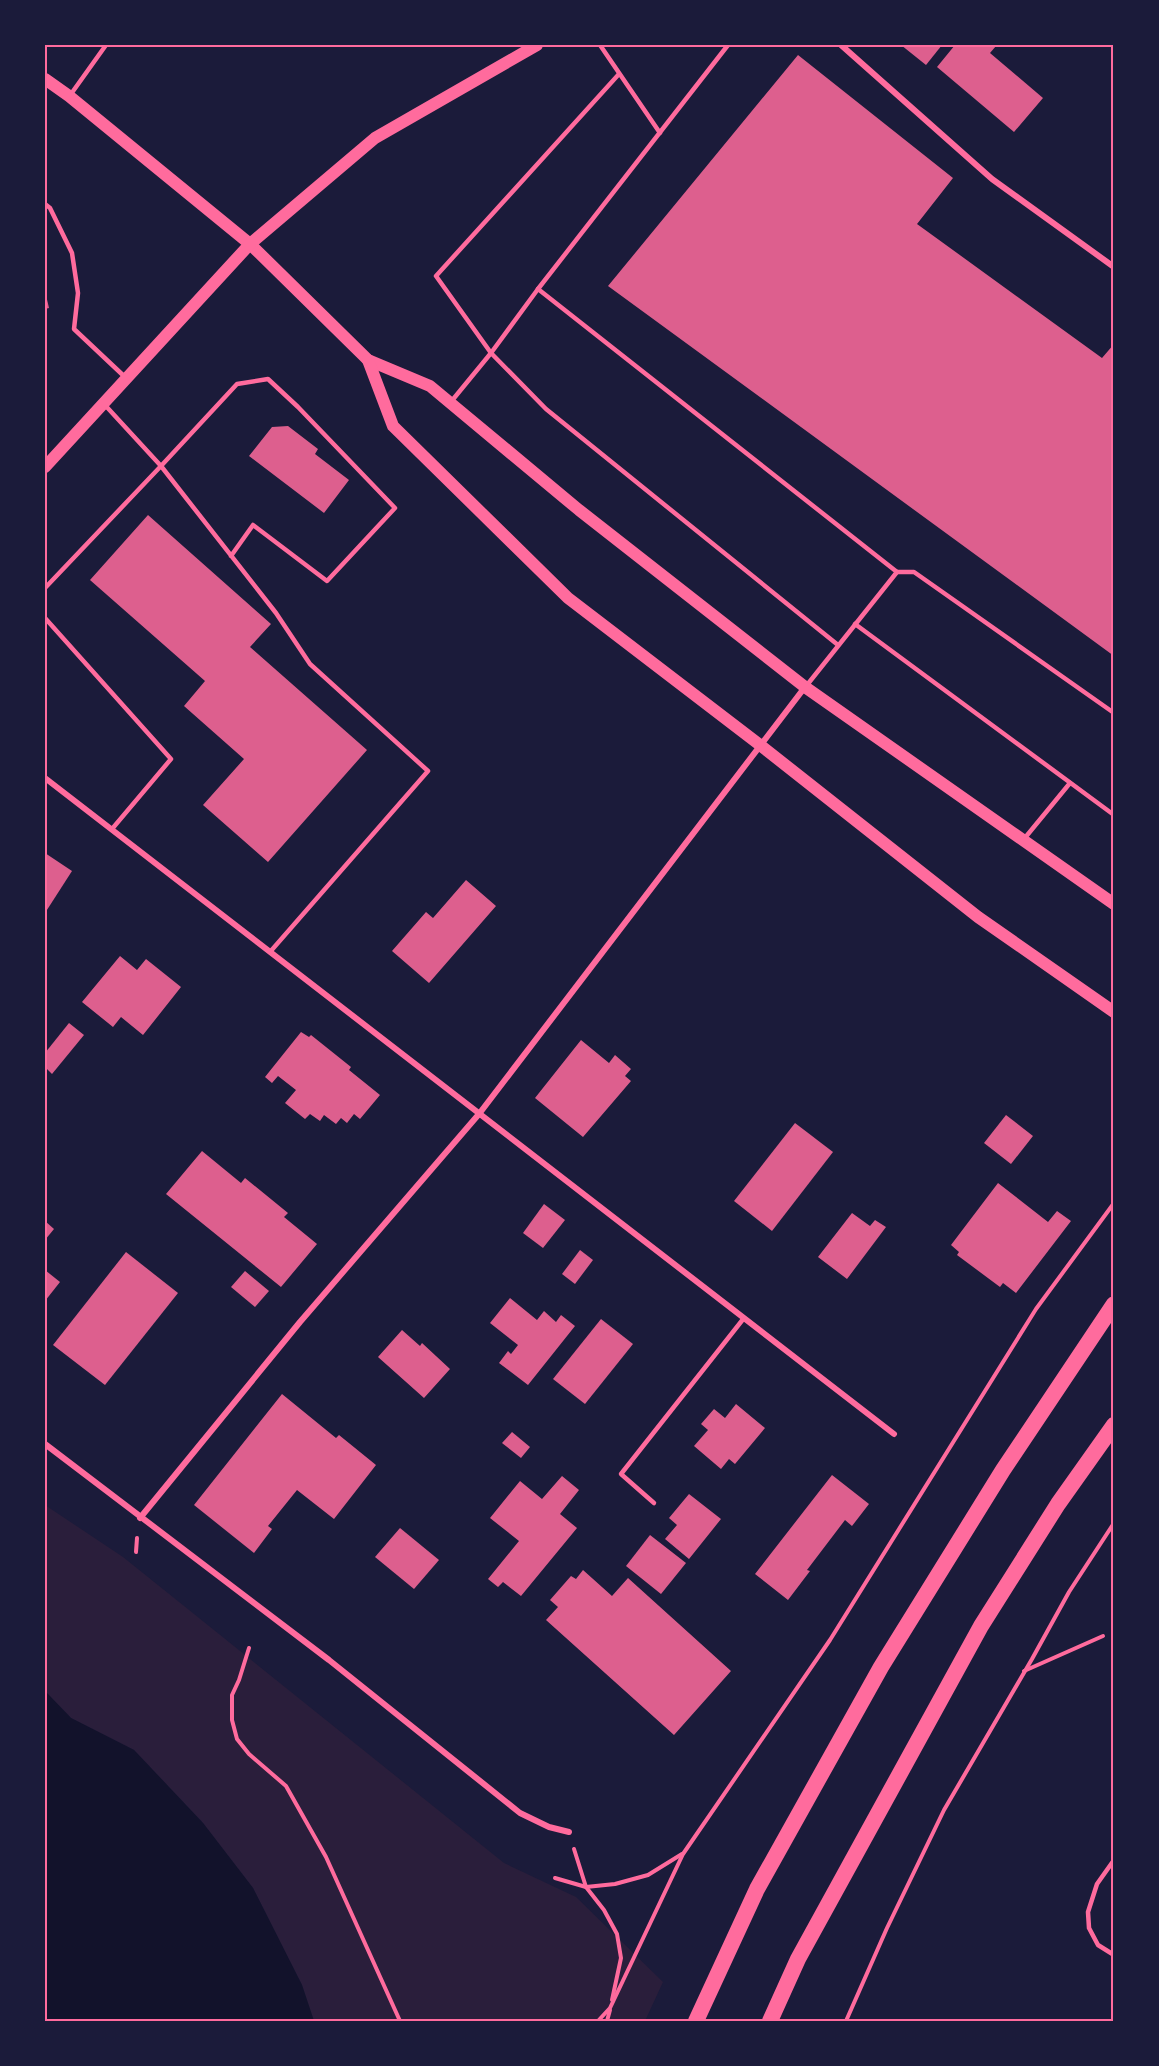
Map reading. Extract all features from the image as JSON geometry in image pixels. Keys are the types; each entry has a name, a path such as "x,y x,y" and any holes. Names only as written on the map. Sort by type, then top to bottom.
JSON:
{"highway":[{"path":"696,2021 757,1889 880,1667 1003,1470 1114,1304"},
{"path":"770,2021 798,1959 981,1626 1058,1504 1114,1425"}],"main road":[{"path":"45,467 250,244 375,138 537,45"},
{"path":"45,79 69,96 250,244 368,360 430,386 579,510 805,687 1114,904"},
{"path":"368,360 393,426 568,598 760,745 978,917 1114,1012"}],"street":[{"path":"841,45 992,179 1114,267"},
{"path":"140,1518 300,1322 479,1114 805,687"},
{"path":"45,778 894,1434"},
{"path":"45,1444 329,1660 520,1813 549,1827 569,1832"}],"lane":[{"path":"69,96 106,45"},
{"path":"600,45 660,133"},
{"path":"450,403 491,354 538,289 728,45"},
{"path":"620,74 436,276 491,354 546,409 838,645"},
{"path":"45,204 50,208 72,253 78,293 74,329 126,378"},
{"path":"538,289 897,572 914,572 1114,713"},
{"path":"45,588 237,384 268,379 395,508 327,581 253,525 231,556"},
{"path":"103,404 161,466 276,613 310,664 429,771 270,952"},
{"path":"805,687 897,572"},
{"path":"45,618 171,759 111,829"},
{"path":"855,624 1114,815"},
{"path":"1023,841 1070,783"},
{"path":"654,1503 621,1474 744,1318"},
{"path":"1114,1860 1097,1884 1088,1912 1089,1928 1098,1945 1114,1955"}],"path":[{"path":"598,2021 610,2008 683,1854 830,1640 1036,1309 1114,1203"},
{"path":"846,2021 886,1928 944,1810 1069,1592 1114,1523"},
{"path":"1024,1671 1103,1636"},
{"path":"249,1648 232,1695 232,1720 237,1739 249,1754 286,1786 326,1857 400,2021"},
{"path":"569,1832 586,1887 604,1910 617,1934 621,1958 607,2021"},
{"path":"555,1878 586,1887 615,1884 648,1875 683,1854"}],"shaded area":[{"path":"45,1505 123,1557 504,1863 576,1897 663,1982 645,2021 314,2021 302,1985 253,1888 203,1823 134,1750 71,1718 45,1691"},
{"path":"45,1691 71,1718 134,1750 203,1823 253,1888 302,1985 314,2021 45,2021"}],"building":[{"path":"901,45 942,45 926,65"},
{"path":"955,45 995,45 990,53 1043,98 1014,132 937,67"},
{"path":"798,55 953,178 917,224 1102,358 1114,344 1114,656 608,286"},
{"path":"45,296 49,308 45,309"},
{"path":"288,426 318,449 315,454 349,480 324,513 249,456 272,427"},
{"path":"148,515 271,624 250,647 367,750 268,862 203,805 244,759 184,706 205,681 90,580"},
{"path":"45,853 72,871 45,913"},
{"path":"466,880 496,906 429,983 392,951 426,912 433,918"},
{"path":"120,956 137,970 146,959 181,987 143,1035 121,1017 113,1027 82,1002"},
{"path":"69,1023 84,1035 52,1074 45,1067 45,1053"},
{"path":"301,1032 309,1037 311,1035 351,1067 349,1070 380,1095 360,1119 354,1114 347,1123 341,1118 336,1124 324,1115 320,1121 310,1114 305,1119 285,1103 296,1090 278,1076 272,1083 265,1077"},
{"path":"581,1040 609,1063 615,1055 631,1069 625,1076 631,1081 583,1137 535,1098"},
{"path":"1006,1115 1033,1136 1011,1164 984,1143"},
{"path":"795,1123 833,1152 772,1231 734,1201"},
{"path":"202,1151 241,1183 245,1178 288,1213 284,1217 317,1244 281,1287 166,1194"},
{"path":"998,1183 1048,1222 1057,1211 1071,1221 1016,1293 1003,1283 1000,1287 957,1255 959,1252 951,1245"},
{"path":"544,1204 565,1220 543,1248 523,1233"},
{"path":"852,1213 870,1226 875,1220 886,1227 847,1279 818,1257"},
{"path":"45,1221 54,1229 45,1240"},
{"path":"580,1250 593,1260 575,1284 562,1274"},
{"path":"126,1252 178,1293 105,1385 53,1345"},
{"path":"45,1270 60,1282 45,1301"},
{"path":"245,1271 269,1291 255,1307 231,1287"},
{"path":"510,1298 537,1320 544,1311 556,1322 561,1315 575,1326 528,1385 499,1363 508,1351 511,1354 518,1345 490,1323"},
{"path":"601,1319 633,1344 585,1404 553,1379"},
{"path":"402,1330 420,1346 422,1343 450,1369 424,1398 378,1357"},
{"path":"282,1394 336,1438 339,1435 376,1465 334,1519 297,1490 268,1526 272,1529 254,1553 194,1505"},
{"path":"736,1404 765,1428 735,1464 729,1459 721,1469 694,1446 708,1430 701,1424 714,1409 725,1418"},
{"path":"512,1432 530,1447 521,1458 502,1443"},
{"path":"832,1475 869,1504 852,1526 845,1520 807,1570 810,1571 788,1600 755,1574"},
{"path":"562,1476 579,1490 560,1514 577,1528 521,1596 503,1582 498,1587 488,1579 519,1541 490,1518 520,1481 542,1499"},
{"path":"689,1494 721,1519 689,1559 665,1539 677,1525 669,1518"},
{"path":"400,1528 439,1560 414,1589 375,1557"},
{"path":"650,1535 686,1563 661,1594 626,1566"},
{"path":"583,1570 612,1596 628,1578 731,1671 674,1735 546,1620 558,1607 550,1600 571,1576 576,1579"}]}
